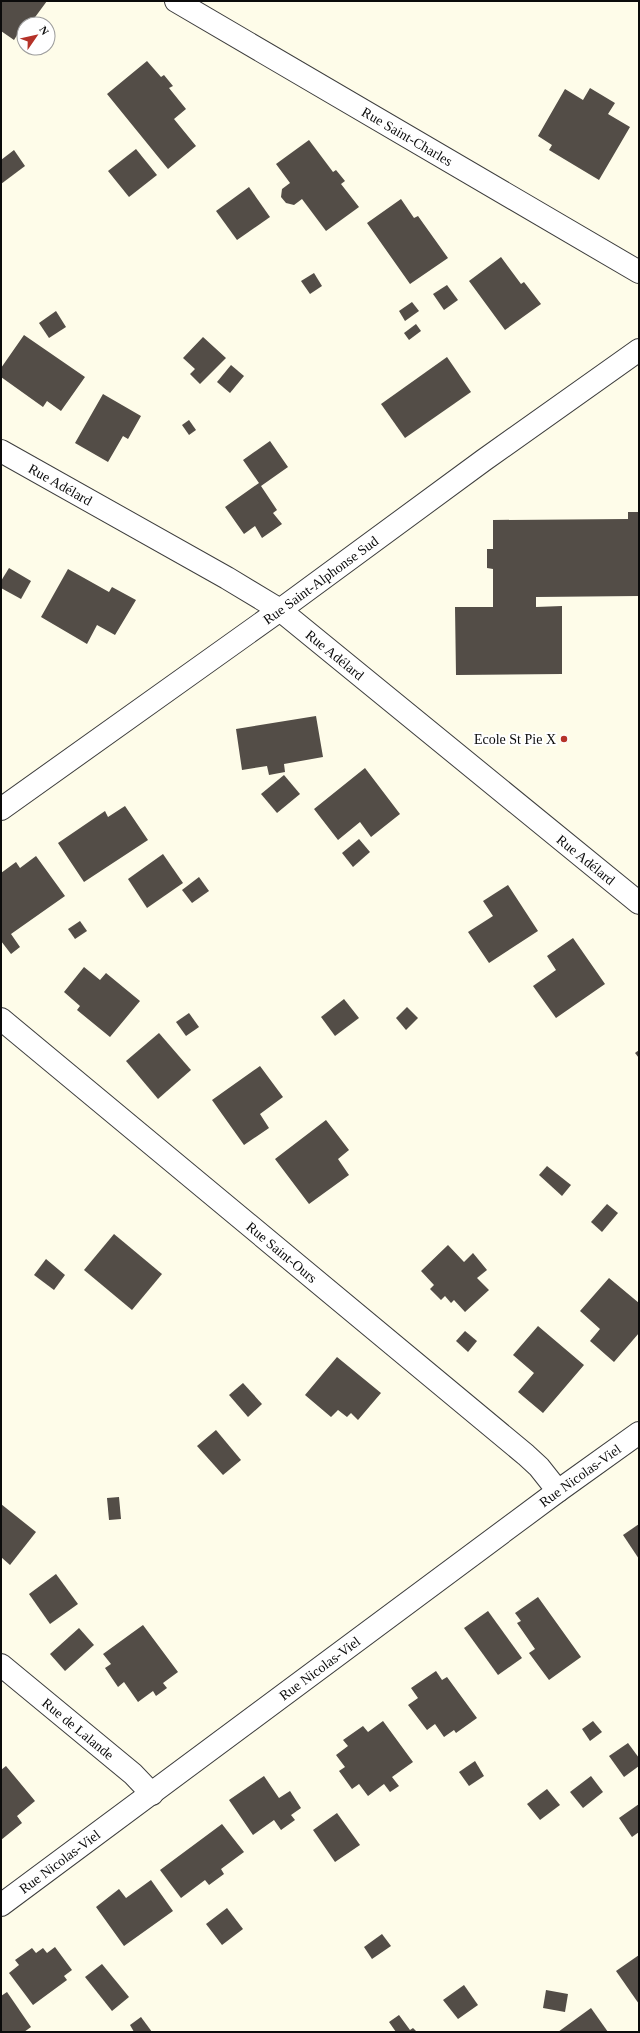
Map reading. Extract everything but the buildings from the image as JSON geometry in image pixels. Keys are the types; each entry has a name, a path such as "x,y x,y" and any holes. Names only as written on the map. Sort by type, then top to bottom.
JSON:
{"street":[{"name":"Rue Saint-Charles","path":"176,1 639,272"},
{"name":"Rue Saint-Alphonse Sud","path":"1,809 280,610 484,460 639,350"},
{"name":"Rue Adélard","path":"1,451 227,578 280,610 639,903"},
{"name":"Rue Saint-Ours","path":"1,1019 526,1455 539,1467 558,1492"},
{"name":"Rue Nicolas-Viel","path":"1,1906 639,1433"},
{"name":"Rue de Lalande","path":"1,1665 133,1774 152,1794"}],"place":[{"name":"Ecole St Pie X","path":"564,739"}]}
